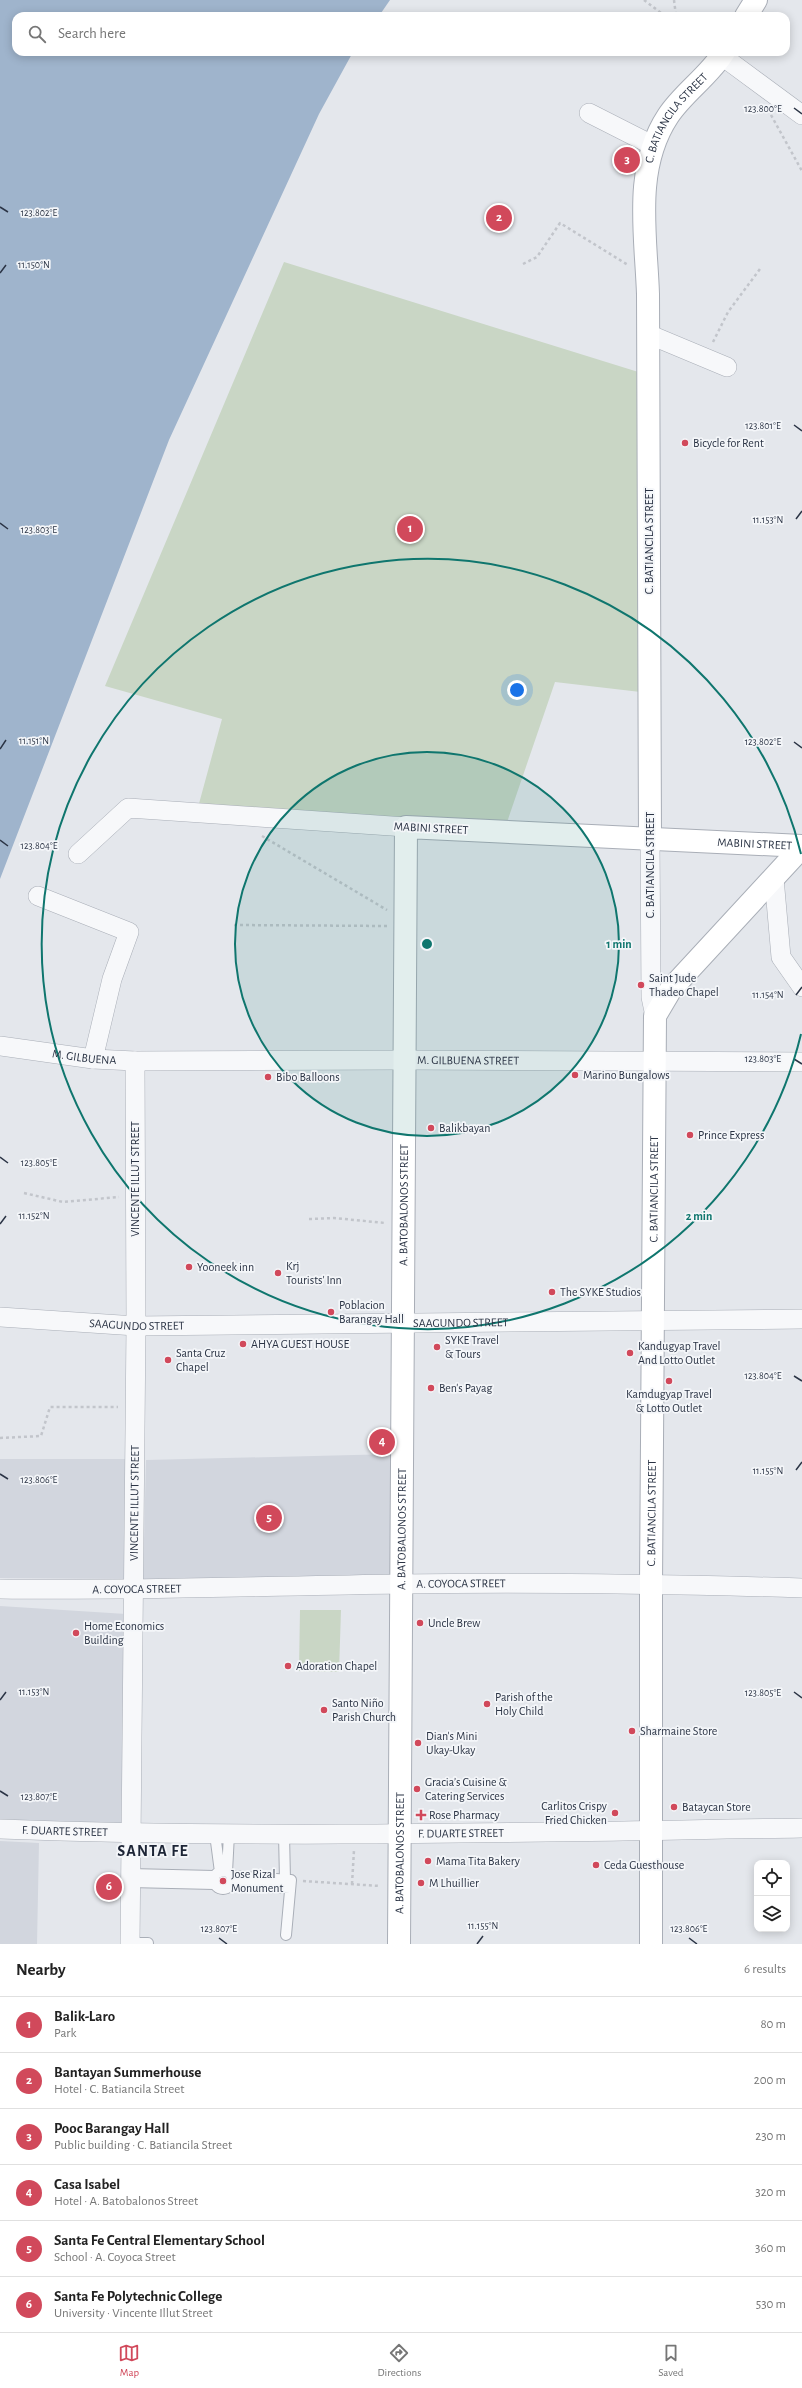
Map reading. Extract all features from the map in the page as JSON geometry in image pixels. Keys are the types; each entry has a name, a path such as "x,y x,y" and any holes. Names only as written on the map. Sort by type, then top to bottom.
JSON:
{"street":[{"path":"748,12 756,0"},
{"name":"C. BATIANCILA STREET","path":"652,1944 651,1584 653,1061 655,1016 651,997 648,334 647,277 642,217 645,185 654,146 668,116 721,56"},
{"path":"726,56 802,115"},
{"path":"589,113 654,146"},
{"path":"648,334 727,367"},
{"name":"MABINI STREET","path":"78,854 128,808 406,827 802,847"},
{"name":"A. BATOBALONOS STREET","path":"399,1944 400,1584 406,827"},
{"path":"655,1016 671,989 802,847"},
{"path":"774,878 781,957 802,987"},
{"path":"38,896 129,932 112,980 93,1059"},
{"name":"M. GILBUENA","path":"0,1046 93,1059 135,1061"},
{"name":"M. GILBUENA STREET","path":"135,1061 405,1060 802,1062"},
{"name":"VINCENTE ILLUT STREET","path":"135,1061 136,1326 130,1878 136,1944"},
{"name":"SAAGUNDO STREET","path":"0,1317 136,1326 802,1320"},
{"name":"A. COYOCA STREET","path":"0,1589 133,1589 400,1584 651,1584 802,1588"},
{"name":"F. DUARTE STREET","path":"0,1829 130,1834 356,1834 802,1828"}],"lane":[{"path":"222,1834 223,1877"},
{"path":"284,1834 289,1883 286,1935"},
{"path":"130,1878 223,1877 289,1883"}],"path":[{"path":"644,0 660,12"},
{"path":"674,0 676,12"},
{"path":"768,108 802,171"},
{"path":"523,264 537,257 560,222 647,277"},
{"path":"706,357 728,312 760,269"},
{"path":"258,833 406,924"},
{"path":"234,925 406,924"},
{"path":"24,1193 63,1202 136,1196"},
{"path":"309,1219 334,1218 404,1224"},
{"path":"0,1438 41,1436 50,1407 135,1407"},
{"path":"352,1884 356,1834"},
{"path":"289,1883 352,1884 399,1887"}],"shaded area":[{"path":"394,1454 393,1576 143,1579 146,1460"},
{"path":"0,1459 127,1459 126,1579 0,1578"},
{"path":"0,1606 126,1614 121,1825 0,1819"},
{"path":"0,1841 39,1843 37,1944 0,1944"}],"green space":[{"path":"284,262 648,375 649,693 555,682 504,831 197,811 222,719 105,686"},
{"path":"300,1610 341,1610 339,1672 299,1671"}],"water":[{"path":"0,0 390,0 382,12 12,12 12,56 351,56 319,114 169,440 0,879"}],"place":[{"name":"Pooc Barangay Hall","path":"627,160"},
{"name":"Bantayan Summerhouse","path":"499,218"},
{"name":"Bicycle for Rent","path":"685,443"},
{"name":"Balik-Laro","path":"410,529"},
{"name":"Saint Jude Thadeo Chapel","path":"641,985"},
{"name":"Marino Bungalows","path":"575,1075"},
{"name":"Bibo Balloons","path":"268,1077"},
{"name":"Balikbayan","path":"431,1128"},
{"name":"Prince Express","path":"690,1135"},
{"name":"Yooneek inn","path":"189,1267"},
{"name":"Krj Tourists’ Inn","path":"278,1273"},
{"name":"The SYKE Studios","path":"552,1292"},
{"name":"Poblacion Barangay Hall","path":"331,1312"},
{"name":"AHYA GUEST HOUSE","path":"243,1344"},
{"name":"SYKE Travel & Tours","path":"437,1347"},
{"name":"Kandugyap Travel And Lotto Outlet","path":"630,1353"},
{"name":"Santa Cruz Chapel","path":"168,1360"},
{"name":"Kamdugyap Travel & Lotto Outlet","path":"669,1381"},
{"name":"Ben's Payag","path":"431,1388"},
{"name":"Casa Isabel","path":"382,1442"},
{"name":"Santa Fe Central Elementary School","path":"269,1518"},
{"name":"Uncle Brew","path":"420,1623"},
{"name":"Home Economics Building","path":"76,1633"},
{"name":"Adoration Chapel","path":"288,1666"},
{"name":"Parish of the Holy Child","path":"487,1704"},
{"name":"Santo Niño Parish Church","path":"324,1710"},
{"name":"Sharmaine Store","path":"632,1731"},
{"name":"Dian's Mini Ukay-Ukay","path":"418,1743"},
{"name":"Gracia’s Cuisine & Catering Services","path":"417,1789"},
{"name":"Bataycan Store","path":"674,1807"},
{"name":"Carlitos Crispy Fried Chicken","path":"615,1813"},
{"name":"Rose Pharmacy","path":"421,1815"},
{"name":"Mama Tita Bakery","path":"428,1861"},
{"name":"Ceda Guesthouse","path":"596,1865"},
{"name":"Jose Rizal Monument","path":"223,1881"},
{"name":"M Lhuillier","path":"421,1883"},
{"name":"Santa Fe Polytechnic College","path":"109,1887"}],"district":[{"name":"SANTA FE","path":"153,1851"}]}
